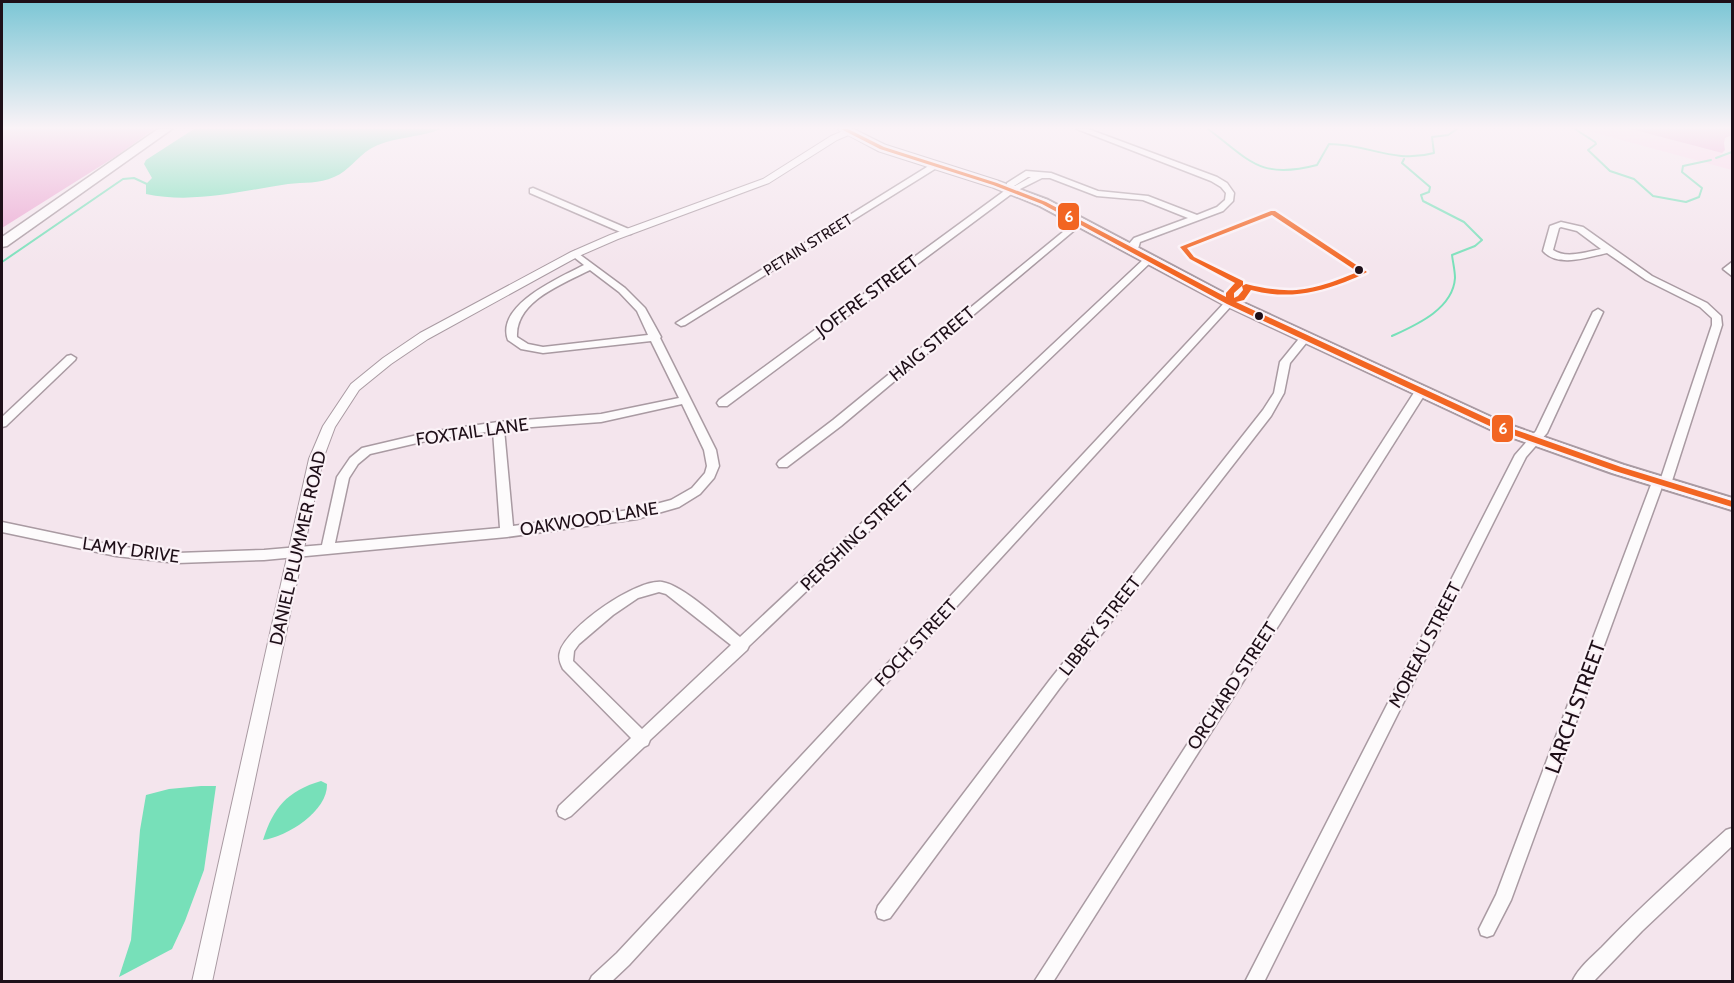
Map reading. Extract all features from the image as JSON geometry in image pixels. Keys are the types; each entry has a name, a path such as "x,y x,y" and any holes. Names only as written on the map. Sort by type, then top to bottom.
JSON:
{"main road":[{"path":"2,243 100,175"},
{"path":"964,175 1011,190 1080,221 1132,252 1230,302 1533,441 1732,504"}],"street":[{"name":"DANIEL PLUMMER ROAD","path":"202,981 312,476 322,442 338,410 355,387 387,361 424,336 575,254 628,231 766,181 776,175"},
{"name":"PETAIN STREET","path":"681,323 920,175"},
{"path":"1025,175 1010,185 1011,190 1020,189 1028,181 1041,175 1057,178 1097,193 1145,198 1197,218"},
{"path":"1132,252 1137,240 1226,205 1230,193 1224,185 1201,175"},
{"name":"JOFFRE STREET","path":"723,403 1011,190"},
{"path":"532,191 628,231"},
{"name":"HAIG STREET","path":"783,464 845,416 1080,221"},
{"name":"LARCH STREET","path":"1487,929 1503,900 1662,483 1717,325 1717,318 1704,306 1651,280 1609,250 1576,227 1560,224 1553,227 1548,251 1551,255 1561,258 1609,250"},
{"name":"OAKWOOD LANE","path":"297,551 507,532 650,512 675,504 696,491 710,475 713,458 648,321 633,300 575,254"},
{"name":"PERSHING STREET","path":"565,811 643,740 1148,260"},
{"path":"591,266 521,308 510,326 512,338 525,346 543,350 656,337"},
{"name":"FOCH STREET","path":"598,981 616,966 861,703 1230,302"},
{"name":"MOREAU STREET","path":"1254,981 1521,455 1540,433 1598,312"},
{"name":"LIBBEY STREET","path":"884,912 1054,685 1268,413 1279,393 1285,362 1306,337"},
{"path":"2,423 71,358"},
{"name":"ORCHARD STREET","path":"1043,981 1422,391"},
{"name":"FOXTAIL LANE","path":"327,549 343,477 359,455 377,448 430,436 498,426 600,418 685,400"},
{"path":"498,426 507,532"},
{"name":"LAMY DRIVE","path":"2,527 116,551 177,558 230,557 297,551"},
{"path":"643,740 568,665 566,653 569,645 577,637 635,593 653,586 670,589 742,646"},
{"path":"1581,981 1598,962 1732,836"}],"shaded area":[{"path":"2,175 86,175 2,228"},
{"path":"150,175 337,175 323,181 182,198 146,194 146,184 152,178"},
{"path":"321,781 327,784 326,794 314,813 283,834 263,840 272,819 283,802 299,790"},
{"path":"216,786 204,870 185,921 172,949 119,977 131,940 140,830 146,795 169,789"}],"waterway":[{"path":"1392,336 1412,327 1441,307 1453,289 1455,278 1452,255 1475,246 1482,240 1464,222 1423,201 1421,195 1429,192 1430,187 1416,175"},
{"path":"1622,175 1634,179 1653,196 1686,202 1699,197 1702,188 1686,175"},
{"path":"2,262 123,179 134,178 149,185"}],"transit line":[{"name":"6","path":"966,175 1044,203 1230,302 1499,427 1618,469 1732,504"},
{"name":"6","path":"1273,212 1363,272 1306,292 1278,293 1246,286 1247,290 1241,298 1230,302 1230,293 1240,283 1192,258 1183,247 1273,212"}]}
